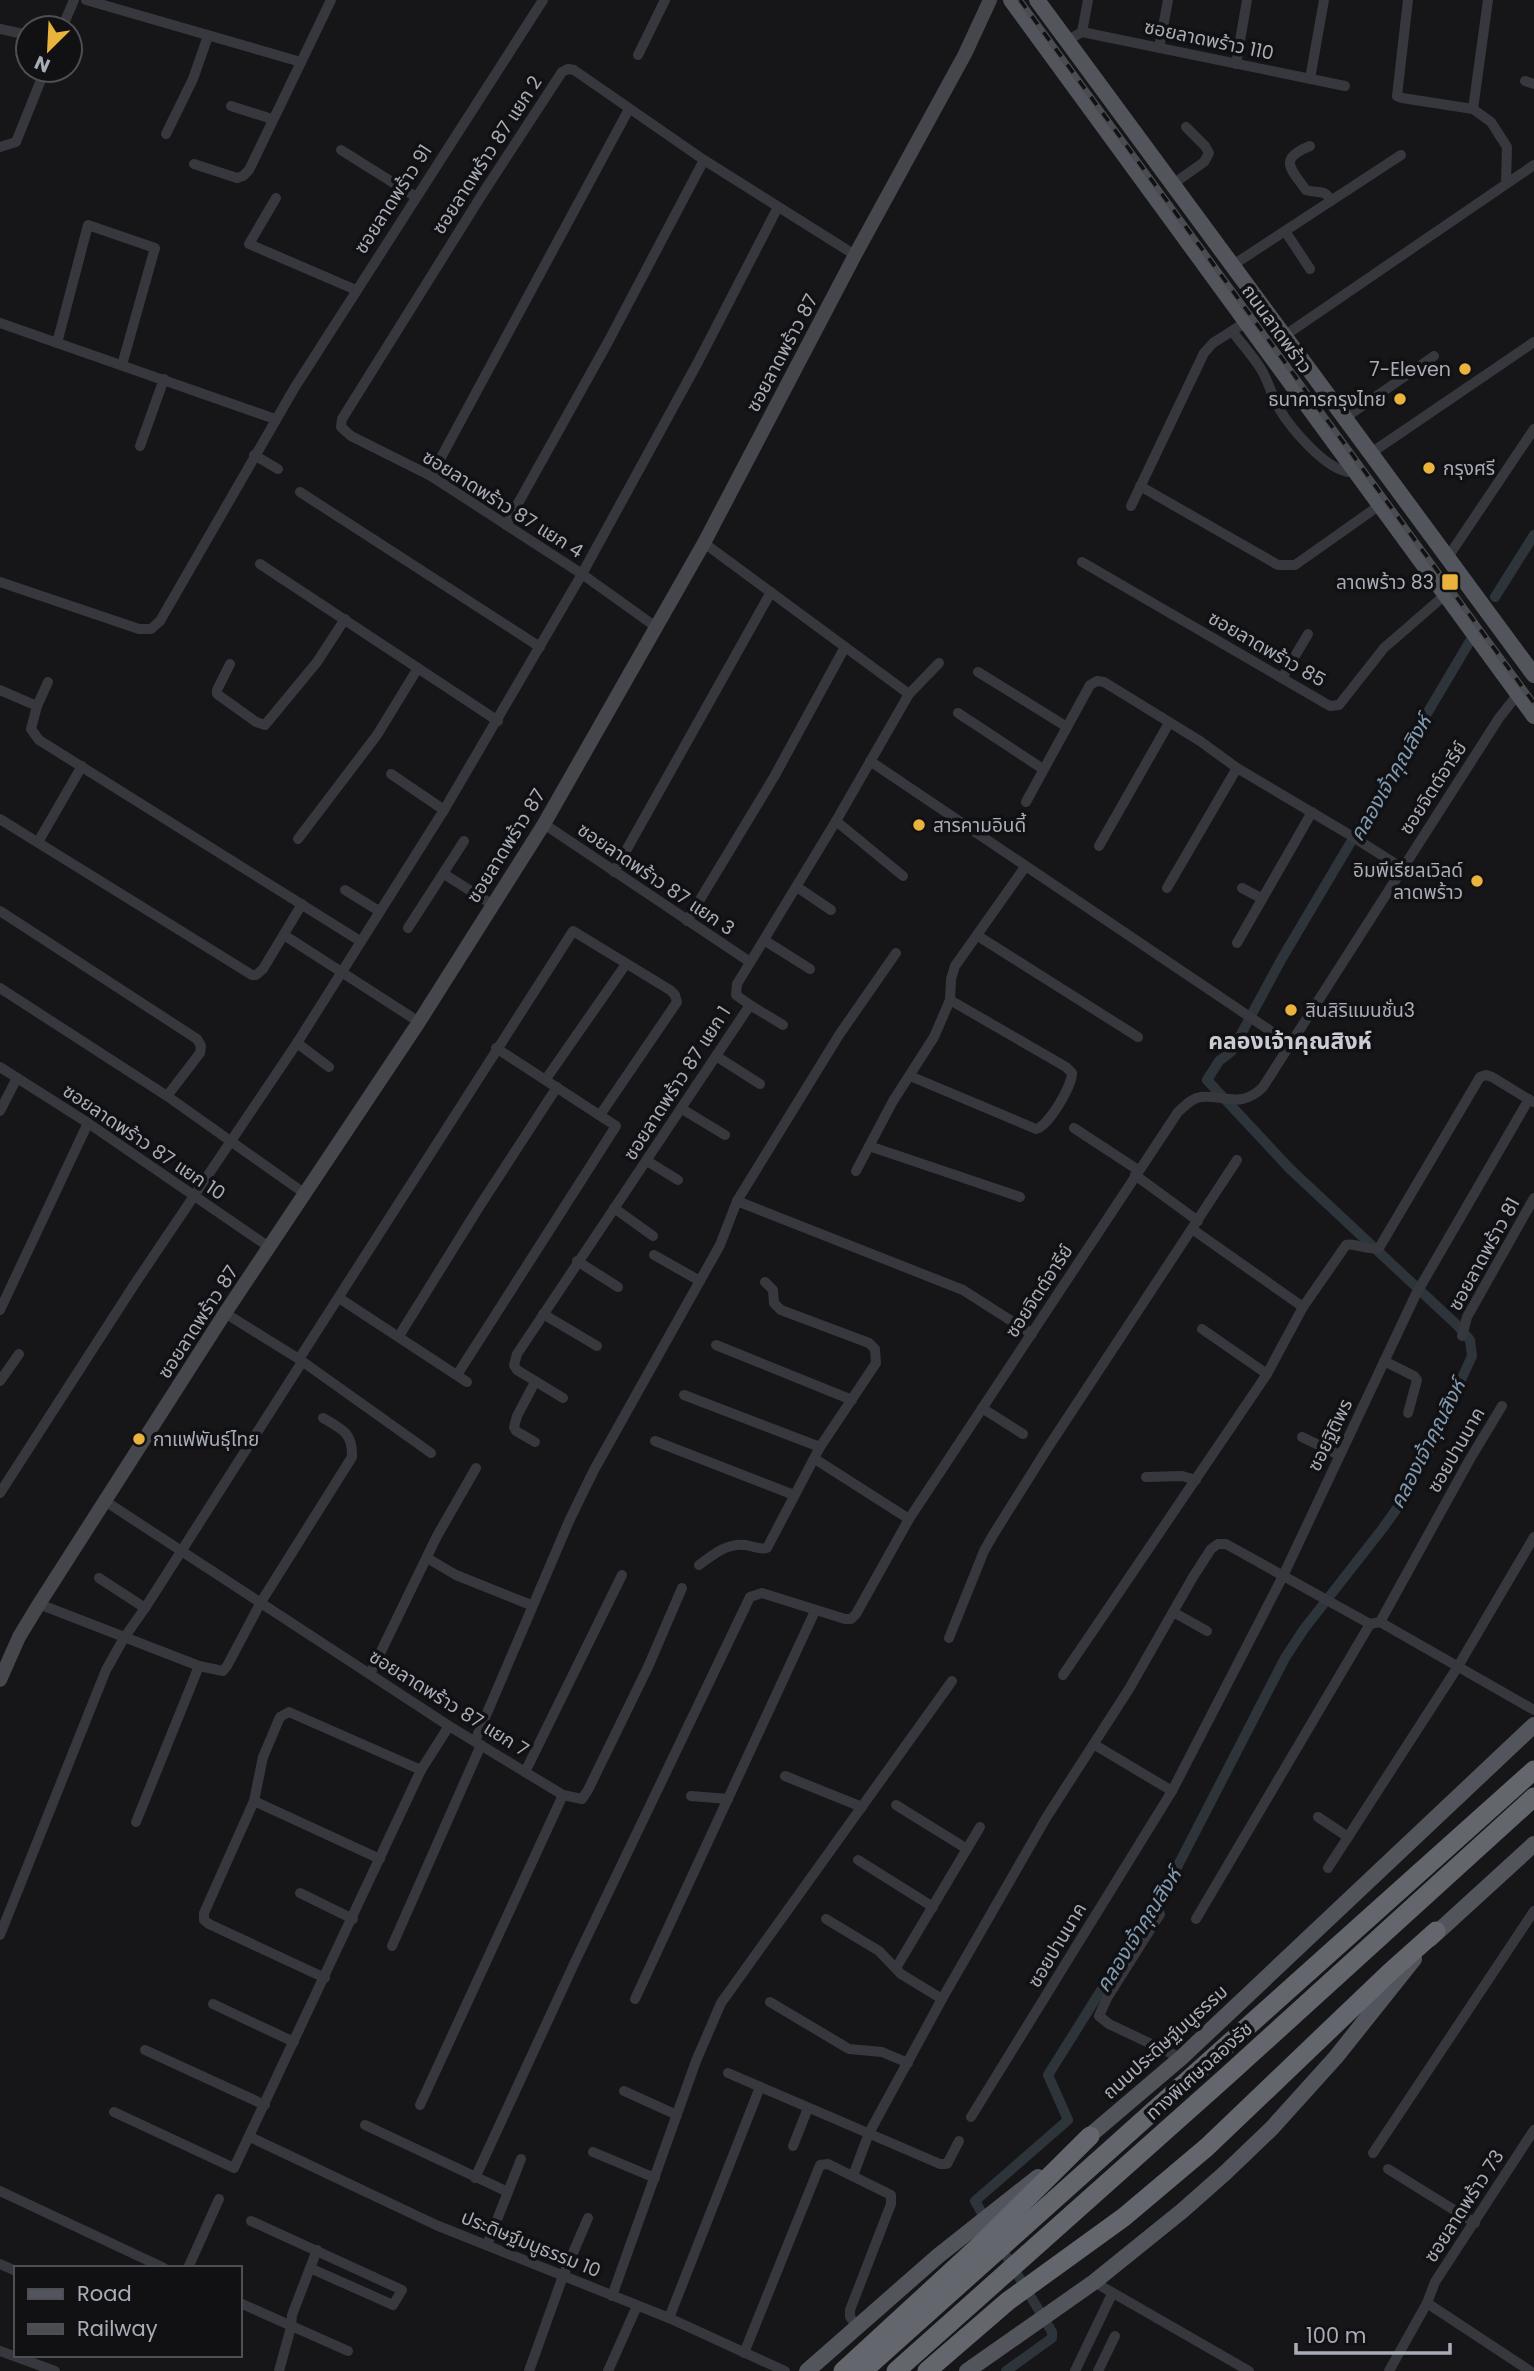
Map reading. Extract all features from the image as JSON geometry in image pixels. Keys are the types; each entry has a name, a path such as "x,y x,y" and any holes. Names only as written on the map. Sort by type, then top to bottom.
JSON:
{"highway":[{"name":"ทางพิเศษฉลองรัช","path":"863,2371 1534,1770"},
{"name":"ทางพิเศษฉลองรัช","path":"896,2371 1228,2076 1534,1797"},
{"path":"927,2371 1008,2301 1124,2217 1207,2147 1436,1931"},
{"path":"843,2371 990,2222 1090,2136"}],"main road":[{"name":"ถนนลาดพร้าว","path":"1011,0 1534,716"},
{"name":"ถนนลาดพร้าว","path":"1037,0 1448,557 1532,665"},
{"path":"1516,1741 1534,1720"},
{"name":"ถนนประดิษฐ์มนูธรรม","path":"1090,2136 1181,2058 1534,1725"},
{"path":"967,2371 1094,2282 1182,2211 1272,2128 1336,2057 1436,1931 1534,1844"},
{"path":"807,2371 857,2326 990,2222"}],"street":[{"path":"86,0 301,62"},
{"path":"194,164 237,178 249,170 331,0"},
{"name":"ซอยลาดพร้าว 91","path":"0,582 139,629 151,629 166,611 275,419 543,0"},
{"path":"638,55 665,0"},
{"name":"ซอยลาดพร้าว 87","path":"0,1680 19,1637 105,1501 303,1193 419,1022 544,824 704,543 855,255 965,54 989,0"},
{"path":"1068,40 1082,32 1088,0"},
{"path":"1159,48 1168,0"},
{"path":"1236,64 1247,0"},
{"path":"1310,79 1324,0"},
{"path":"1408,0 1397,96 1473,109 1490,122 1507,147 1506,182"},
{"path":"1473,109 1488,0"},
{"name":"ซอยลาดพร้าว 110","path":"1082,32 1345,86"},
{"path":"166,134 193,79 208,36"},
{"name":"ซอยลาดพร้าว 87 แยก 2","path":"346,412 439,262 562,72 568,69 574,70 704,160 855,255"},
{"path":"0,147 16,142 39,84"},
{"path":"231,106 272,119"},
{"path":"431,476 629,109"},
{"path":"1173,184 1204,162 1209,153 1186,127"},
{"path":"1310,146 1294,153 1290,168 1306,190 1322,191 1328,194 1331,201"},
{"path":"341,150 416,197"},
{"path":"1233,265 1401,155"},
{"path":"506,524 608,342 704,160"},
{"path":"1284,335 1534,164"},
{"path":"276,198 249,244 356,290"},
{"path":"0,1493 297,1043 498,721 691,374 778,207"},
{"path":"57,343 88,225 155,248 122,365"},
{"path":"1285,231 1310,269"},
{"path":"1131,506 1204,353 1208,347 1246,322"},
{"path":"0,323 275,419"},
{"path":"1232,331 1259,366 1281,412 1293,426 1320,456 1334,467 1348,472 1353,469"},
{"path":"1371,453 1534,342"},
{"path":"1345,418 1434,356"},
{"path":"140,446 164,379"},
{"name":"ซอยลาดพร้าว 87 แยก 4","path":"346,412 341,426 351,436 378,452 431,476 582,574 656,627"},
{"path":"1448,557 1534,429"},
{"path":"254,456 278,469"},
{"path":"1140,486 1278,565 1287,566 1295,565 1380,505"},
{"path":"300,492 540,647"},
{"path":"704,543 909,694"},
{"name":"ซอยลาดพร้าว 85","path":"1082,562 1330,706 1339,705 1384,648 1445,595"},
{"path":"260,564 498,721"},
{"path":"614,872 771,592"},
{"path":"230,664 217,694 256,722 265,725 317,662 345,620"},
{"path":"1282,678 1307,634"},
{"path":"687,920 774,777 845,647"},
{"name":"ซอยลาดพร้าว 87 แยก 1","path":"564,1398 517,1370 514,1360 750,1005 736,995 735,991 750,962 797,887 909,694 939,663"},
{"path":"298,839 377,735 418,668"},
{"path":"978,672 1067,727"},
{"path":"1026,802 1090,685 1097,681 1104,682 1200,741 1237,768 1402,868"},
{"path":"48,682 31,722 34,735 360,940"},
{"path":"0,690 37,706"},
{"name":"ซอยจิตต์อารีย์","path":"815,1611 845,1619 851,1619 856,1614 909,1519 1178,1112 1194,1099 1202,1097 1229,1100 1258,1093 1499,718 1518,694"},
{"path":"958,713 1043,769"},
{"path":"1098,846 1170,723"},
{"path":"870,761 1290,1044"},
{"path":"38,842 82,766"},
{"path":"1167,888 1237,768"},
{"path":"391,774 444,810"},
{"path":"1237,943 1312,812"},
{"path":"0,819 252,975 257,975 264,968 302,904"},
{"path":"836,821 903,876"},
{"name":"ซอยลาดพร้าว 87 แยก 3","path":"544,824 750,962"},
{"path":"408,928 464,841"},
{"path":"856,1171 893,1101 934,1037 950,1000 955,966 1025,867"},
{"path":"444,874 493,905"},
{"path":"797,887 831,910"},
{"path":"1241,888 1261,898"},
{"path":"345,890 379,911"},
{"path":"0,911 197,1039 201,1046 200,1053 167,1097"},
{"path":"0,1935 106,1670 124,1638 496,1048 573,931 676,995 677,1002 600,1115"},
{"path":"284,935 419,1022"},
{"path":"978,936 1138,1037"},
{"path":"764,940 810,969"},
{"path":"392,1946 478,1743 531,1605 594,1470 720,1245 737,1201 839,1035 896,953"},
{"path":"546,1079 626,964"},
{"path":"0,988 167,1097 303,1193"},
{"path":"910,1076 1036,1129 1045,1126 1071,1083 1072,1073 1066,1067 950,1000"},
{"path":"750,1005 783,1026"},
{"path":"297,1043 329,1067"},
{"path":"457,1375 616,1126 496,1048"},
{"path":"716,1056 760,1084"},
{"name":"ซอยลาดพร้าว 87 แยก 10","path":"0,1067 88,1123 269,1247"},
{"name":"ซอยฐิติพร","path":"1063,1675 1267,1374 1303,1307 1346,1245 1374,1249 1480,1077 1492,1077 1531,1101 1418,1290 1283,1576 1172,1791"},
{"path":"0,1111 17,1078"},
{"path":"399,1336 557,1087"},
{"path":"682,1109 725,1135"},
{"path":"0,1310 88,1123"},
{"path":"1074,1128 1136,1173 1195,1225 1303,1307"},
{"path":"869,1146 1020,1197"},
{"path":"949,1638 984,1551 1046,1449 1237,1160"},
{"path":"647,1161 678,1180"},
{"name":"ซอยลาดพร้าว 81","path":"1463,1331 1467,1317 1534,1199"},
{"path":"737,1201 963,1290 1032,1334"},
{"path":"614,1208 653,1236"},
{"path":"654,1255 700,1282"},
{"path":"578,1261 618,1287"},
{"path":"699,1565 726,1547 740,1545 761,1550 767,1548 820,1447 876,1363 875,1349 869,1343 781,1310 774,1303 774,1290 765,1282"},
{"path":"339,1298 467,1382"},
{"path":"225,1313 301,1361 431,1453"},
{"path":"543,1314 597,1346"},
{"path":"1202,1329 1267,1374"},
{"path":"716,1345 852,1400"},
{"path":"0,1381 19,1354"},
{"path":"1384,1361 1417,1380 1408,1413"},
{"path":"535,1382 514,1427 535,1442"},
{"path":"684,1395 820,1447"},
{"name":"ซอยปานนาค","path":"1196,1919 1502,1406"},
{"path":"982,1408 1023,1434"},
{"path":"40,1604 199,1667 218,1672 228,1666 261,1602 352,1457 350,1438 323,1418"},
{"path":"1302,1437 1339,1455"},
{"path":"654,1441 794,1495"},
{"path":"815,1459 909,1519"},
{"path":"370,1674 427,1558 476,1468"},
{"path":"1146,1477 1182,1476 1196,1480"},
{"name":"ซอยลาดพร้าว 87 แยก 7","path":"105,1501 449,1726 563,1795"},
{"path":"1328,1868 1457,1668 1534,1537"},
{"path":"853,2176 869,2133 942,1999 1046,1818 1095,1745 1211,1549 1221,1543 1534,1710"},
{"path":"427,1558 456,1575 531,1605"},
{"path":"525,1772 622,1575"},
{"path":"99,1578 145,1608"},
{"path":"420,2105 563,1795 582,1799 585,1797 648,1667 682,1588"},
{"path":"475,2178 750,1597 762,1592 815,1611 635,1999"},
{"path":"1173,1612 1207,1631"},
{"path":"136,1822 199,1667"},
{"path":"612,2296 677,2115 721,2003 952,1681"},
{"path":"324,1978 204,1920 204,1913 254,1801 263,1757 280,1717 289,1712 421,1770"},
{"path":"114,2112 234,2168 421,1770 449,1726"},
{"path":"1095,1745 1172,1791"},
{"path":"785,1776 862,1807"},
{"name":"ซอยปานนาค","path":"971,2117 1172,1791"},
{"path":"691,1796 728,1799"},
{"path":"254,1801 380,1859"},
{"path":"896,1805 967,1849"},
{"path":"1318,1818 1348,1836"},
{"path":"896,1968 980,1828"},
{"path":"858,1860 933,1907"},
{"path":"300,1893 353,1919"},
{"path":"1373,2153 1534,1911"},
{"path":"1160,1914 1107,1998 1099,2016 1109,2024 1181,2058"},
{"path":"826,1919 879,1951 910,1980 942,1999"},
{"path":"770,2002 849,2049 882,2052 908,2063"},
{"path":"213,2004 294,2042"},
{"path":"145,2050 265,2105"},
{"path":"728,2073 940,2164 947,2164 959,2141"},
{"path":"670,2318 760,2087"},
{"path":"624,2091 677,2115"},
{"path":"793,2146 808,2108"},
{"path":"365,2125 508,2192"},
{"name":"ซอยลาดพร้าว 73","path":"1389,2371 1427,2303 1435,2283 1534,2130"},
{"name":"ประดิษฐ์มนูธรรม 10","path":"250,2137 436,2225 670,2318 785,2371"},
{"path":"593,2152 655,2178"},
{"path":"487,2245 521,2158"},
{"path":"744,2353 820,2165 828,2164 888,2192 892,2199 850,2310 850,2317 857,2326"},
{"path":"1388,2169 1475,2223"},
{"path":"0,2191 145,2264"},
{"path":"189,2266 219,2199"},
{"path":"529,2371 589,2218"},
{"path":"251,2221 402,2290 394,2305 310,2267"},
{"path":"279,2371 292,2315 317,2250"},
{"path":"1094,2282 1249,2371"},
{"path":"1075,2371 1112,2294"},
{"path":"1427,2303 1530,2371"},
{"path":"242,2304 348,2351"},
{"path":"608,2371 637,2306"},
{"path":"1098,2371 1115,2336"},
{"path":"16,2357 55,2371"},
{"path":"1224,2371 1230,2360"}],"waterway":[{"name":"คลองเจ้าคุณสิงห์","path":"1495,597 1534,535"},
{"name":"คลองเจ้าคุณสิงห์","path":"988,2224 975,2201 1068,2120 1048,2075 1172,1877 1285,1658 1304,1629 1400,1504 1434,1439 1472,1356 1470,1340 1457,1325 1290,1169 1207,1080 1219,1061 1232,1051 1281,960 1470,641"},
{"name":"คลองเจ้าคุณสิงห์","path":"999,2244 1052,2332 1052,2338 1006,2371"}],"railway":[{"path":"1020,0 1534,703"}],"place":[{"name":"7-Eleven","path":"1465,369"},
{"name":"ธนาคารกรุงไทย","path":"1400,399"},
{"name":"กรุงศรี","path":"1429,468"},
{"name":"ลาดพร้าว 83","path":"1450,582"},
{"name":"สารคามอินดี้","path":"919,825"},
{"name":"อิมพีเรียลเวิลด์ ลาดพร้าว","path":"1477,881"},
{"name":"สินสิริแมนชั่น3","path":"1291,1010"},
{"name":"กาแฟพันธ์ุไทย","path":"139,1439"}],"district":[{"name":"คลองเจ้าคุณสิงห์","path":"1290,1041"}]}
